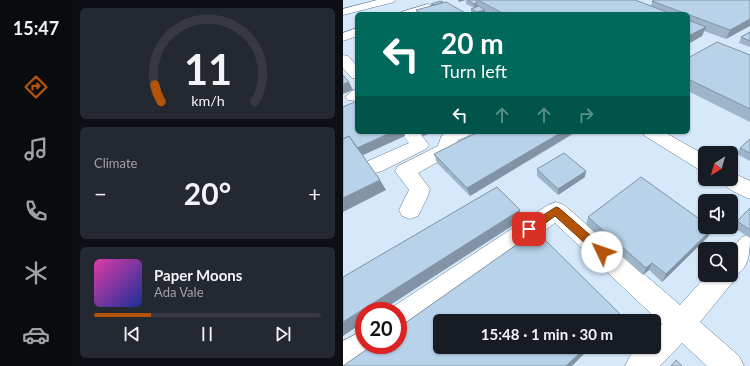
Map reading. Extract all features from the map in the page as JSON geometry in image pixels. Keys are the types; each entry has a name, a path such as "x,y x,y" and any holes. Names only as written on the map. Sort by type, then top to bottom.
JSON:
{"lane":[{"path":"343,7 368,0"},
{"path":"343,12 390,0"},
{"path":"412,12 428,7"},
{"path":"343,19 355,21"},
{"path":"343,38 355,33"},
{"path":"343,58 355,73"},
{"path":"375,166 420,145 411,134"},
{"path":"410,210 420,189 405,171 446,150 450,137 457,134"},
{"path":"654,134 698,160"},
{"path":"738,184 750,191"},
{"path":"407,314 556,211 729,366"},
{"path":"738,258 750,244"},
{"path":"640,366 682,323 717,282"},
{"path":"343,358 355,350"}],"shaded area":[{"path":"343,0 745,0 750,2 750,366 343,366"}],"building":[{"path":"468,0 476,0 477,3 474,4"},
{"path":"478,0 635,0 667,12 500,12"},
{"path":"750,0 750,19 730,30 690,15 690,12 682,12 652,1"},
{"path":"440,1 443,2 434,5 431,4"},
{"path":"446,2 464,12 418,12 416,10"},
{"path":"479,6 485,10 477,12 471,9"},
{"path":"690,21 706,27 690,35"},
{"path":"750,32 750,41 741,37"},
{"path":"717,42 750,55 750,109 690,80 690,57"},
{"path":"343,75 349,82 343,84"},
{"path":"355,102 355,134 388,134 357,148 349,136 343,139 343,107"},
{"path":"474,134 559,134 467,188 434,154"},
{"path":"349,136 380,180 343,198 343,139"},
{"path":"750,139 750,153 740,148"},
{"path":"564,153 586,171 558,189 537,169"},
{"path":"641,177 698,218 698,234 707,234 666,274 652,263 646,268 588,217"},
{"path":"497,187 520,210 375,302 355,302 355,314 343,322 343,277"},
{"path":"750,208 750,230 738,222"},
{"path":"536,231 620,314 433,314 433,354 579,354 566,366 343,366 360,354 407,354 407,322"},
{"path":"676,360 682,366 671,366"}],"route":[{"path":"529,229 556,211 602,252"}]}
